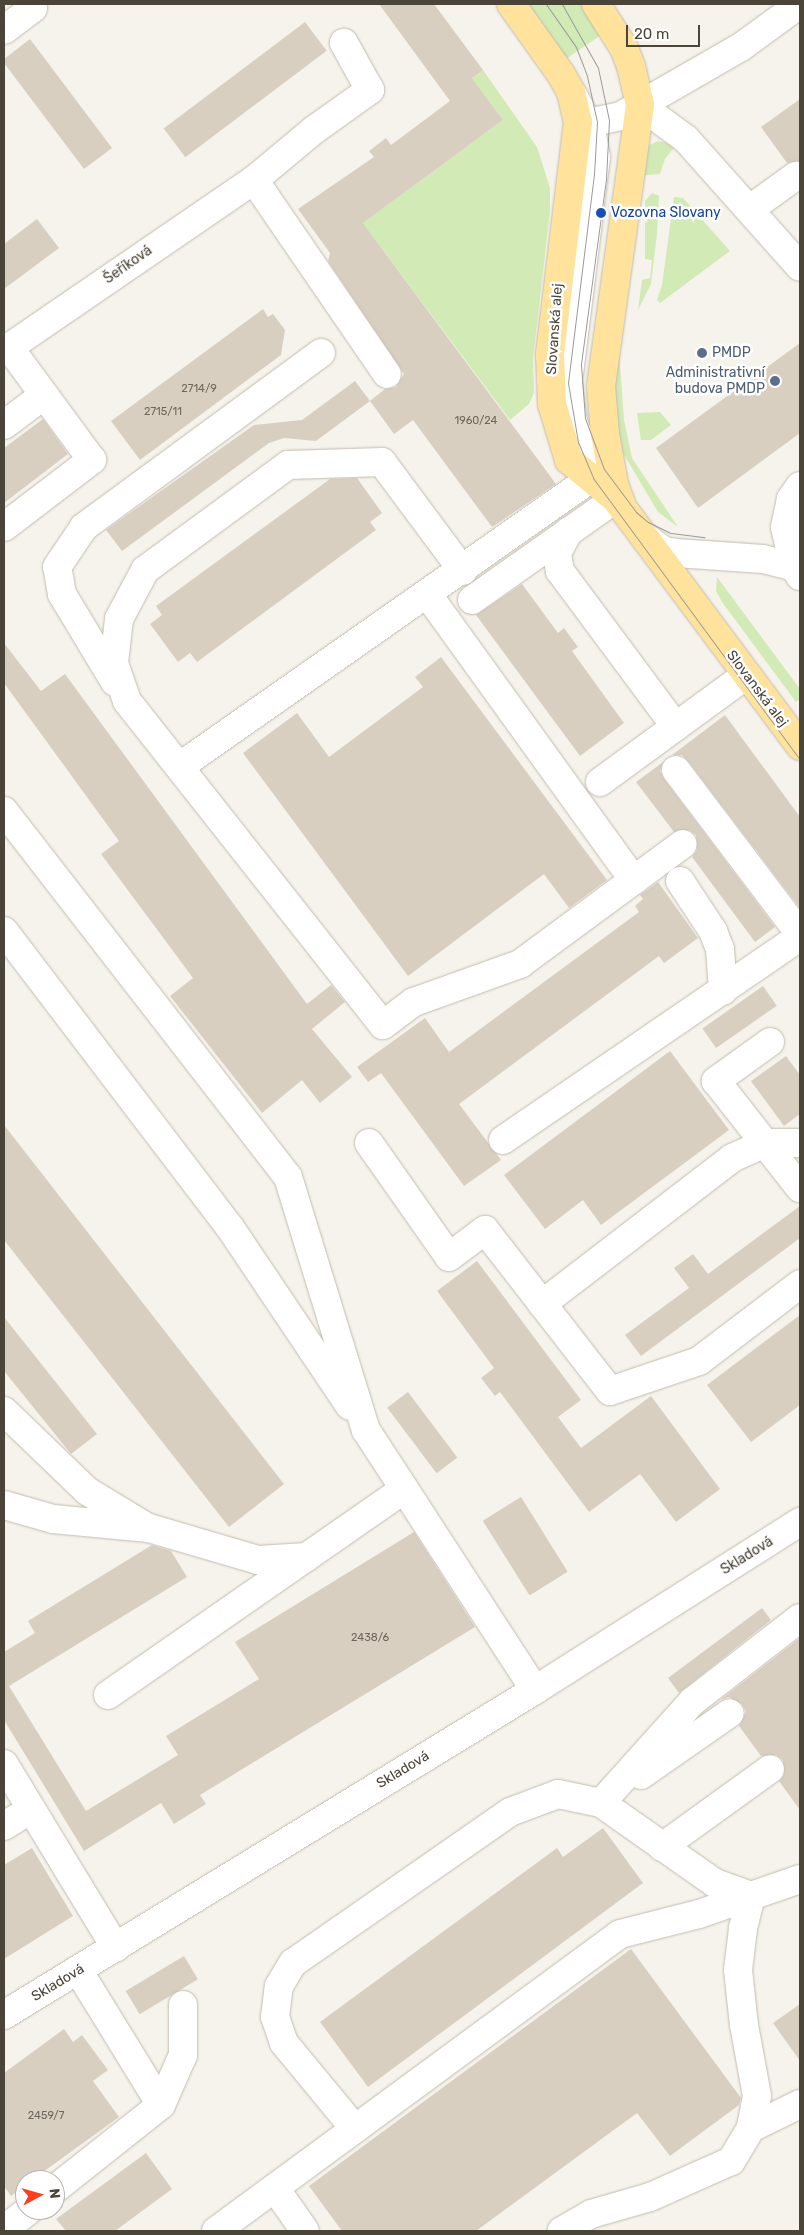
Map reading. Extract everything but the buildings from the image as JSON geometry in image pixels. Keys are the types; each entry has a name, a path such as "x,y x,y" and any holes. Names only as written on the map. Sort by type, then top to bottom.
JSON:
{"main road":[{"name":"Slovanská alej","path":"511,4 571,92 583,123 552,327 552,404 569,460 603,471"},
{"name":"Slovanská alej","path":"596,4 624,48 631,66 640,105 601,386 603,471 619,502 800,746"}],"street":[{"path":"4,30 33,8 29,4"},
{"path":"583,123 621,116 741,46 800,4"},
{"name":"Šeříková","path":"7,349 254,180 314,130 370,90 344,43"},
{"path":"640,105 686,139 800,267"},
{"path":"750,209 796,176"},
{"path":"254,180 387,374"},
{"path":"4,527 92,460 7,349"},
{"path":"321,353 84,527 57,567 62,594 127,701 383,1025 414,1002 461,988 520,964 683,844"},
{"path":"4,425 44,395"},
{"path":"127,701 114,663 119,619 145,570 288,465 382,462 463,571"},
{"path":"180,767 463,571 603,471"},
{"path":"797,571 785,515 800,486"},
{"path":"472,600 569,531 619,502"},
{"path":"569,531 557,553 560,571 676,727"},
{"path":"645,537 664,551 676,554 763,559 797,571"},
{"path":"428,595 634,881"},
{"path":"600,782 746,675"},
{"path":"503,1140 723,991 798,943 676,770"},
{"path":"4,811 288,1177 366,1430"},
{"path":"680,881 713,931 720,949 723,991"},
{"path":"4,932 231,1230 366,1430 535,1690"},
{"path":"770,1042 716,1081 800,1188"},
{"path":"369,1143 450,1257 485,1230 610,1391 699,1361 800,1284"},
{"path":"542,1304 732,1158 766,1143 800,1143"},
{"path":"4,1411 87,1491 149,1528"},
{"path":"108,1695 404,1489"},
{"path":"4,1505 53,1519 149,1528 258,1560 307,1557"},
{"name":"Skladová","path":"4,2015 535,1690 800,1522"},
{"path":"600,1803 693,1701 800,1618"},
{"path":"600,1803 730,1713"},
{"path":"4,1764 116,1948"},
{"path":"662,1847 770,1769"},
{"path":"355,2129 284,2043 275,2017 279,1986 293,1963 510,1812 558,1794 600,1803 715,1883 751,1896"},
{"path":"4,1826 31,1809"},
{"path":"216,2231 620,1934 699,1914 800,1879"},
{"path":"562,2231 595,2222 731,2161 751,2128 757,2096 744,2026 738,1970 742,1929 751,1896"},
{"path":"78,1970 161,2105"},
{"path":"65,2181 161,2105 183,2055 183,2005"},
{"path":"751,2128 800,2104"},
{"path":"275,2188 305,2231"}],"green space":[{"path":"526,4 587,4 604,33 566,59"},
{"path":"483,70 537,147 550,188 550,211 533,358 534,393 529,404 510,420 363,223 503,120 472,78"},
{"path":"658,141 676,145 665,159 660,174 638,176 646,147"},
{"path":"652,193 659,196 657,234 651,284 638,310 642,280 650,278 652,260 645,259 645,201"},
{"path":"674,197 683,198 730,251 660,303 657,300 662,285"},
{"path":"619,352 624,420 632,458 678,527 658,512 620,448 610,404"},
{"path":"660,412 671,425 651,440 641,440 637,413"},
{"path":"717,577 800,689 800,699 796,702 722,602 716,591"}],"tram line":[{"path":"546,4 576,47 587,76 597,122 594,174 568,383 578,442 593,478 800,760"},
{"path":"562,4 598,68 609,120 606,179 581,365 585,418 604,469 636,512 648,522 671,533 705,537"}],"place":[{"name":"Vozovna Slovany","path":"601,213"},
{"name":"PMDP","path":"702,353"},
{"name":"Administrativní budova PMDP","path":"775,381"}]}
